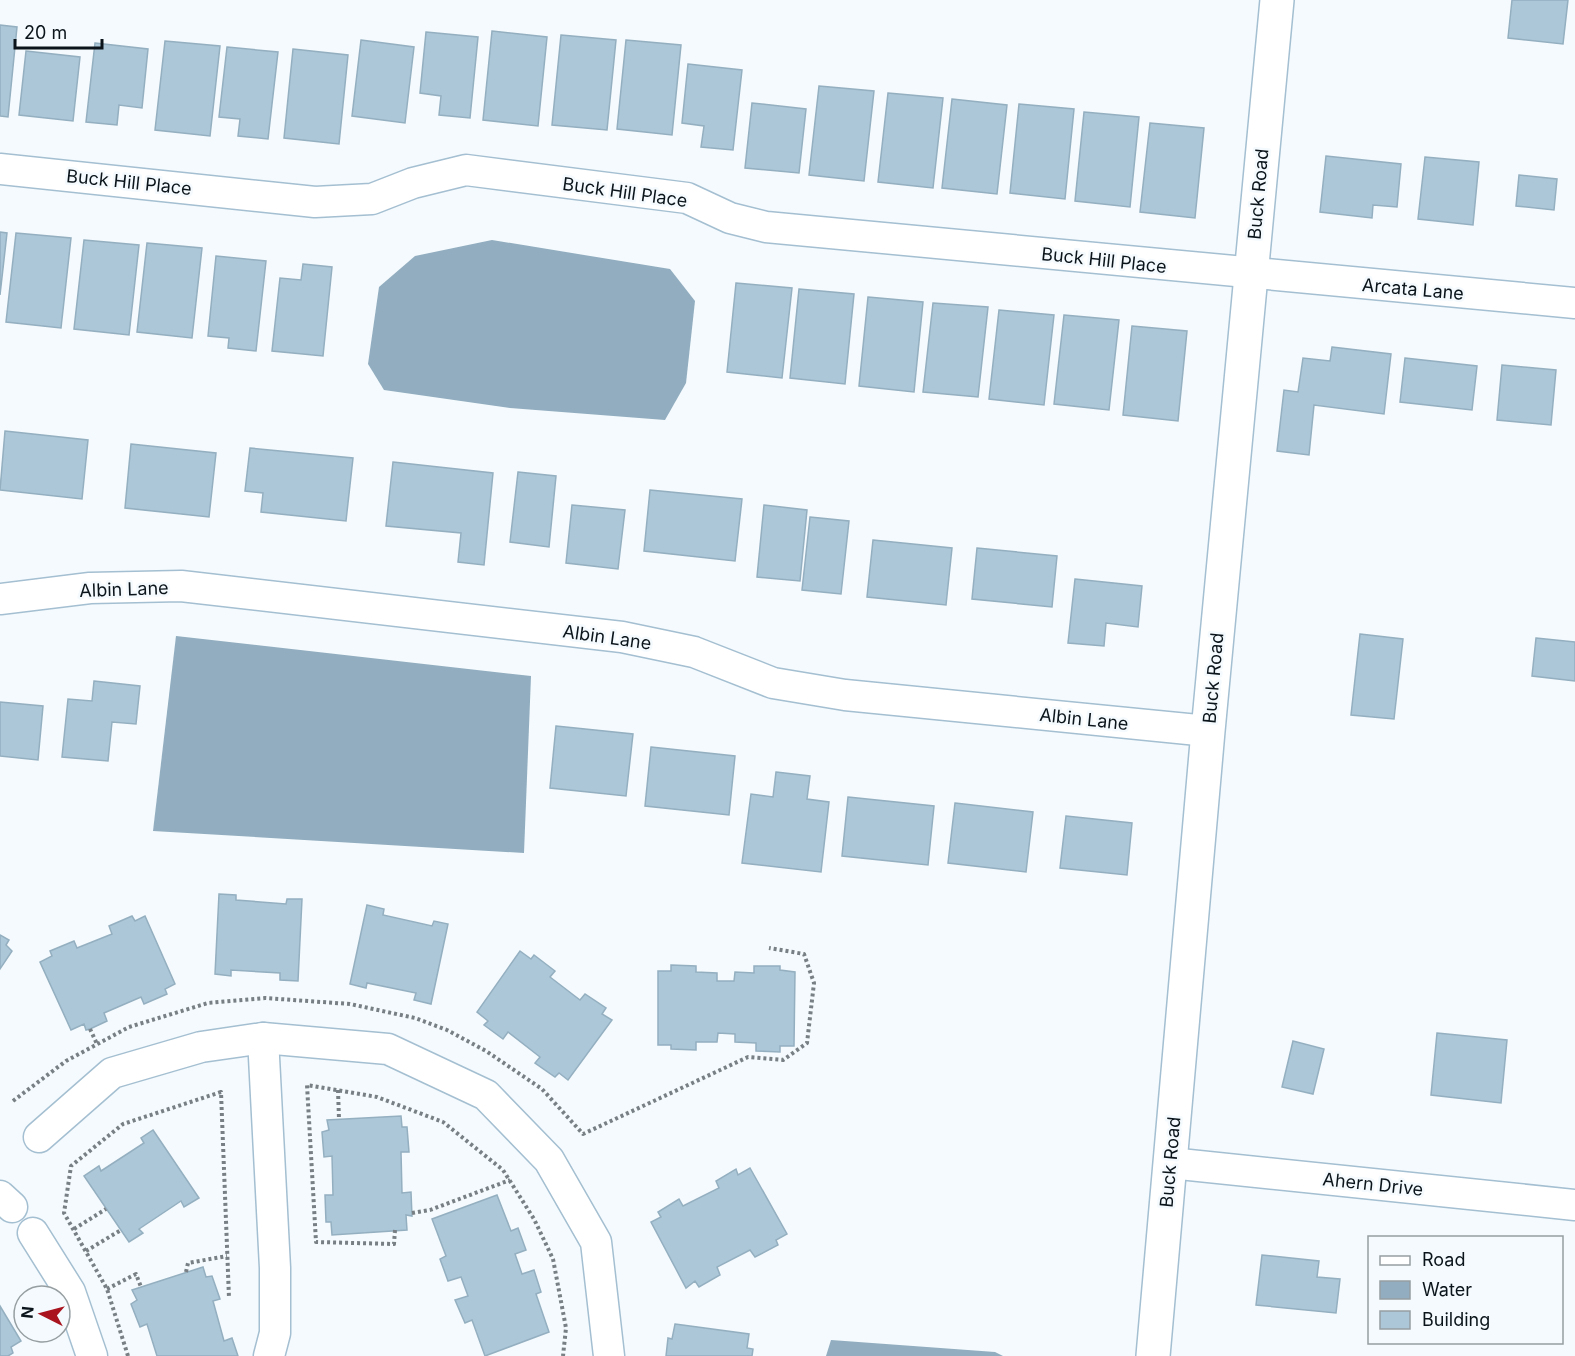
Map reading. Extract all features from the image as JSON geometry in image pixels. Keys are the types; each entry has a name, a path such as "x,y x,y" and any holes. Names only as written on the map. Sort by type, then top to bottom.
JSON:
{"street":[{"name":"Buck Road","path":"1153,1356 1208,732 1277,0"},
{"name":"Buck Hill Place","path":"0,169 315,202 372,199 413,183 466,170 687,198 730,218 766,226 1251,274"},
{"name":"Arcata Lane","path":"1251,274 1575,303"},
{"name":"Albin Lane","path":"0,598 90,588 181,586 622,638 694,652 773,683 845,695 1208,732"},
{"path":"39,1137 112,1073 201,1047 262,1038 388,1049 486,1095 549,1160 596,1242 609,1356"},
{"path":"262,1038 275,1268 275,1333 269,1356"},
{"name":"Ahern Drive","path":"1170,1163 1575,1204"},
{"path":"33,1233 70,1292 92,1356"}],"path":[{"path":"13,1101 66,1061 129,1028 208,1003 265,998 350,1004 415,1018 447,1030 486,1051 542,1089 583,1134 748,1057 783,1060 807,1043 814,983 804,954 769,948"},
{"path":"90,1029 97,1044"},
{"path":"395,1230 394,1244 316,1242 307,1085 377,1097 443,1122 503,1170 534,1220 553,1259 566,1328 562,1356"},
{"path":"338,1090 339,1119"},
{"path":"128,1356 107,1289 64,1213 71,1166 123,1124 221,1092 229,1298"},
{"path":"412,1214 430,1210 510,1180"},
{"path":"74,1229 106,1209"},
{"path":"86,1251 121,1230"},
{"path":"186,1272 188,1263 227,1256"},
{"path":"107,1289 136,1274 141,1287"}],"water":[{"path":"492,240 670,269 695,301 686,383 665,420 510,408 384,390 368,364 379,287 415,256"},
{"path":"176,636 531,676 524,853 153,831"},
{"path":"831,1340 995,1352 1003,1356 826,1356"}],"building":[{"path":"1512,0 1568,0 1563,44 1508,38"},
{"path":"0,25 17,27 8,117 0,116"},
{"path":"492,31 547,37 538,126 483,120"},
{"path":"426,32 478,37 470,118 439,115 441,96 420,93"},
{"path":"561,35 616,40 607,130 552,125"},
{"path":"361,40 414,47 405,123 352,116"},
{"path":"626,40 681,45 672,135 617,129"},
{"path":"165,41 220,46 210,136 155,130"},
{"path":"95,43 148,49 142,108 119,105 117,125 86,122"},
{"path":"227,47 278,52 268,139 238,136 240,119 219,117"},
{"path":"293,49 348,55 339,144 284,138"},
{"path":"26,51 80,57 73,121 19,115"},
{"path":"688,64 742,70 733,150 701,147 704,126 682,123"},
{"path":"819,86 874,91 864,181 809,175"},
{"path":"888,93 943,98 933,188 878,182"},
{"path":"952,99 1007,105 997,194 942,188"},
{"path":"752,103 806,109 799,173 745,168"},
{"path":"1019,104 1074,109 1065,199 1010,193"},
{"path":"1084,112 1139,117 1130,207 1075,201"},
{"path":"1150,123 1204,128 1195,218 1140,212"},
{"path":"1326,156 1401,164 1397,207 1373,205 1372,218 1320,212"},
{"path":"1425,157 1479,162 1473,225 1418,219"},
{"path":"1519,175 1557,179 1554,210 1516,206"},
{"path":"0,232 7,233 0,295"},
{"path":"16,233 71,238 61,328 6,322"},
{"path":"84,240 139,245 129,335 74,329"},
{"path":"147,243 202,248 192,338 137,332"},
{"path":"216,256 266,261 256,351 228,348 229,338 208,336"},
{"path":"303,264 332,267 323,356 272,351 280,278 301,280"},
{"path":"736,283 792,288 782,378 727,372"},
{"path":"799,289 854,294 845,384 790,378"},
{"path":"868,297 923,302 914,392 859,386"},
{"path":"933,303 988,307 978,397 923,392"},
{"path":"999,310 1054,315 1044,405 989,399"},
{"path":"1064,315 1119,320 1109,410 1054,404"},
{"path":"1132,326 1187,331 1178,421 1123,415"},
{"path":"1332,347 1391,354 1384,414 1314,405 1309,455 1277,451 1284,390 1298,392 1303,358 1330,361"},
{"path":"1405,358 1477,366 1472,410 1400,402"},
{"path":"1502,365 1556,370 1551,425 1497,420"},
{"path":"5,431 88,440 82,499 0,490"},
{"path":"131,444 216,453 209,517 125,508"},
{"path":"250,448 353,458 346,521 261,512 263,493 245,491"},
{"path":"393,462 493,473 484,565 458,562 461,533 386,526"},
{"path":"518,472 556,476 549,547 510,542"},
{"path":"650,490 742,499 735,561 644,551"},
{"path":"572,505 625,510 618,569 566,563"},
{"path":"764,505 807,510 800,581 757,577"},
{"path":"810,517 849,521 841,594 802,590"},
{"path":"873,540 952,548 946,605 867,597"},
{"path":"977,548 1057,556 1052,607 972,599"},
{"path":"1075,579 1142,586 1138,627 1106,623 1104,646 1068,643"},
{"path":"1360,634 1403,639 1394,719 1351,715"},
{"path":"1536,638 1575,642 1575,681 1532,676"},
{"path":"94,681 140,686 136,724 112,722 108,761 62,757 68,699 92,701"},
{"path":"0,702 43,706 38,760 0,756"},
{"path":"556,726 633,734 626,796 550,788"},
{"path":"651,747 735,756 729,815 645,806"},
{"path":"776,772 810,776 807,799 829,802 821,872 742,863 751,794 773,797"},
{"path":"848,797 934,806 928,865 842,856"},
{"path":"955,803 1033,812 1026,872 948,863"},
{"path":"1066,816 1132,823 1127,875 1060,868"},
{"path":"219,894 236,895 236,900 286,904 287,899 302,899 298,981 280,980 280,973 231,970 231,976 215,974"},
{"path":"367,905 384,909 383,915 432,926 434,921 448,924 431,1004 414,1000 416,993 367,983 366,988 350,984"},
{"path":"132,916 135,921 145,916 175,984 165,989 167,994 144,1004 141,997 104,1013 107,1021 90,1029 86,1030 84,1024 71,1030 40,962 52,956 50,951 74,941 77,948 112,934 109,926"},
{"path":"0,935 9,940 6,945 12,951 0,969"},
{"path":"520,951 531,959 534,955 555,971 550,977 580,1000 585,994 606,1008 602,1014 612,1020 568,1080 559,1073 555,1077 535,1063 540,1057 508,1032 503,1039 484,1025 488,1021 477,1012"},
{"path":"671,965 696,966 696,972 717,973 717,981 734,981 735,972 754,973 754,966 780,966 780,970 795,972 794,1046 780,1046 780,1052 756,1051 756,1043 735,1042 735,1034 718,1033 717,1042 696,1042 696,1050 671,1049 671,1045 658,1045 658,971 671,971"},
{"path":"1437,1033 1507,1040 1501,1103 1431,1095"},
{"path":"1293,1041 1324,1049 1313,1094 1282,1087"},
{"path":"401,1116 402,1127 407,1127 409,1152 401,1152 402,1193 411,1192 412,1216 406,1215 407,1230 332,1235 331,1222 326,1222 325,1195 333,1195 332,1156 324,1157 322,1132 329,1130 327,1120"},
{"path":"153,1130 199,1198 184,1207 181,1201 139,1229 143,1233 129,1242 84,1176 99,1166 101,1171 144,1143 141,1138"},
{"path":"750,1168 787,1234 776,1240 778,1245 755,1257 750,1250 717,1267 720,1275 699,1287 695,1281 686,1288 651,1222 661,1217 658,1212 679,1199 683,1206 719,1188 716,1181 736,1169 738,1175"},
{"path":"497,1195 511,1231 518,1228 526,1250 515,1254 522,1274 534,1270 541,1292 536,1294 549,1332 485,1356 472,1320 465,1323 455,1300 468,1296 461,1277 448,1281 440,1259 446,1256 432,1219"},
{"path":"1262,1255 1319,1261 1317,1277 1340,1279 1336,1313 1256,1305"},
{"path":"203,1267 206,1277 212,1276 220,1299 213,1301 224,1341 232,1338 238,1356 157,1356 147,1324 140,1327 131,1304 137,1300 132,1290"},
{"path":"0,1306 12,1326 12,1344 16,1344 11,1347 13,1353 0,1356"},
{"path":"675,1324 749,1334 747,1348 753,1349 752,1356 666,1356 668,1338 672,1339"}]}
